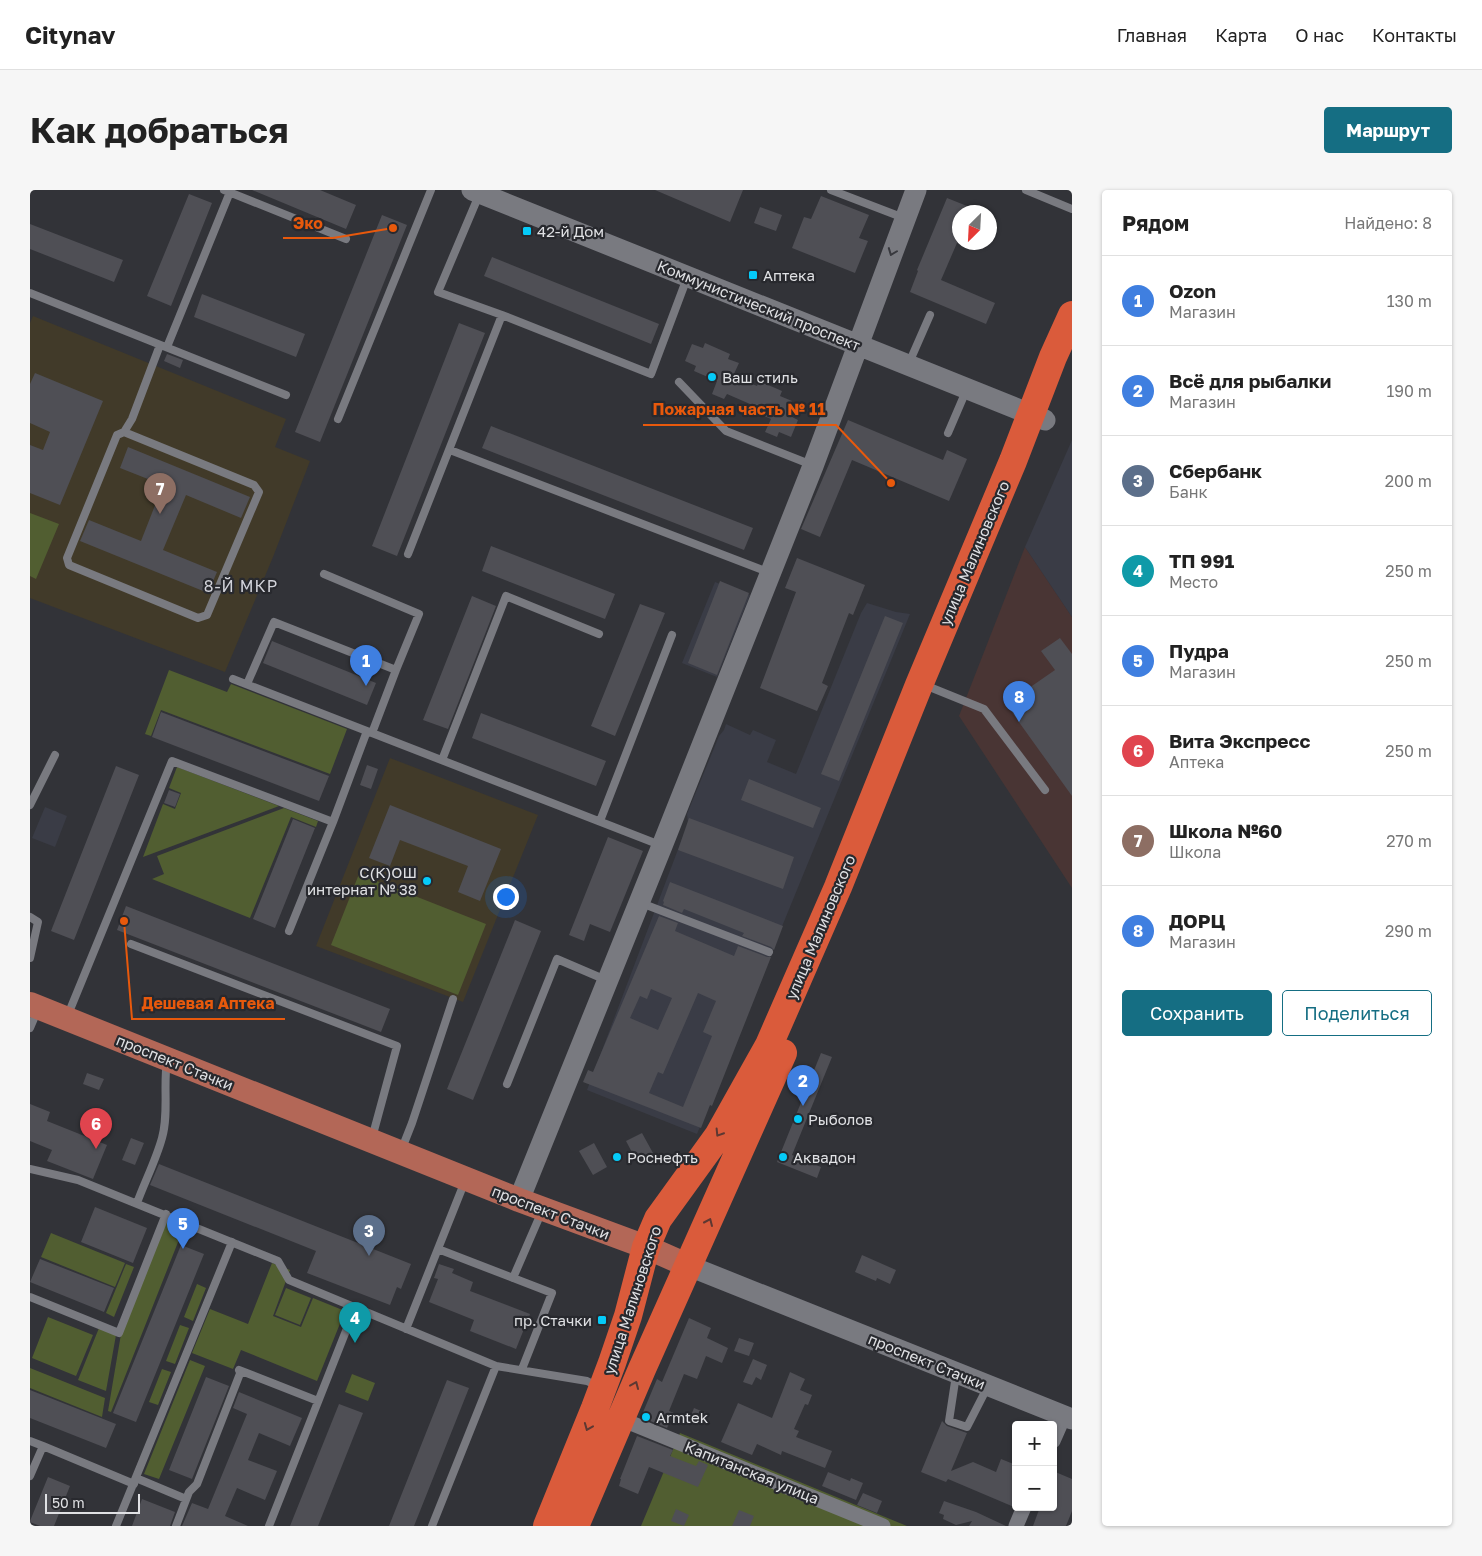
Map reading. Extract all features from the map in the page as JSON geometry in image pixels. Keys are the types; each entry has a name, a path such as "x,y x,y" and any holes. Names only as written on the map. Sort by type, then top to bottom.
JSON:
{"highway":[{"name":"улица Малиновского","path":"575,1526 784,1051 932,688 1038,417 1053,357 1072,315"},
{"name":"улица Малиновского","path":"547,1526 602,1389 628,1316 646,1247 658,1219 718,1136 769,1045 838,887 916,694 1038,417 1072,357"}],"main road":[{"name":"проспект Стачки","path":"33,1013 66,1018 519,1200 646,1247 688,1266"}],"street":[{"path":"519,1200 640,902 813,466 916,190"},
{"name":"Коммунистический проспект","path":"476,191 503,199 1038,417"},
{"name":"проспект Стачки","path":"688,1266 1068,1418"},
{"path":"1057,1435 1068,1418"},
{"name":"Капитанская улица","path":"621,1419 883,1526"},
{"path":"1016,1526 1022,1511"}],"lane":[{"path":"338,419 431,190"},
{"path":"831,190 905,219"},
{"path":"1026,190 1072,209"},
{"path":"124,432 254,485 259,492 207,615 198,618 69,565 67,558 118,435 124,432 132,419 164,346 227,191 346,239"},
{"path":"476,191 438,292 502,315 651,374 688,276"},
{"path":"30,293 286,395"},
{"path":"408,554 502,315"},
{"path":"908,365 930,315"},
{"path":"679,382 726,431 813,466"},
{"path":"948,433 966,389"},
{"path":"450,450 770,573"},
{"path":"289,931 419,614 324,574"},
{"path":"442,760 506,596 599,634"},
{"path":"247,684 274,622 396,670"},
{"path":"600,821 672,635"},
{"path":"233,679 662,846"},
{"path":"932,688 984,709 1045,790"},
{"path":"30,805 55,755"},
{"path":"66,1018 172,761 333,822"},
{"path":"640,902 769,952"},
{"path":"30,917 38,922 30,958"},
{"path":"131,944 398,1046 372,1140"},
{"path":"507,1084 557,959 608,981"},
{"path":"400,1152 412,1123 453,999"},
{"path":"137,1203 162,1137 166,1109 165,1075 167,1059"},
{"path":"30,1169 78,1180 166,1214 278,1261 289,1280 496,1366 587,1381 602,1389"},
{"path":"406,1329 466,1179"},
{"path":"513,1278 543,1209"},
{"path":"30,1296 118,1333 166,1214"},
{"path":"116,1526 232,1242"},
{"path":"438,1249 552,1293 522,1370"},
{"path":"269,1526 355,1308"},
{"path":"432,1526 496,1366"},
{"path":"176,1526 189,1492 197,1484 239,1370 318,1402"},
{"path":"956,1373 948,1421 967,1428 988,1386"},
{"path":"30,1441 186,1499"},
{"path":"30,1476 42,1446"}],"shaded area":[{"path":"33,316 286,419 275,447 310,461 273,557 225,672 30,598 30,323"},
{"path":"1072,440 1072,617 1025,547"},
{"path":"1025,547 1072,617 1072,888 959,716"},
{"path":"715,582 750,595 717,677 682,663"},
{"path":"867,603 896,612 910,614 697,1134 587,1090 688,823 687,814 719,736 726,724 750,735 753,730 776,740 767,762 796,774 861,613"},
{"name":"С(К)ОШ интернат № 38","path":"390,758 538,815 463,1002 316,946"},
{"path":"45,807 67,816 55,847 32,838"}],"green space":[{"path":"30,513 59,524 36,579 30,576"},
{"path":"169,670 227,692 231,684 347,729 330,774 161,710 151,736 145,734"},
{"path":"177,767 279,806 143,857 163,804 175,809 181,793 169,788"},
{"path":"284,808 318,821 316,827 291,817 250,918 152,879 164,874 157,856"},
{"path":"359,874 486,924 458,995 331,945"},
{"path":"167,1220 184,1227 111,1412 108,1411 121,1334"},
{"path":"51,1233 125,1263 115,1287 41,1257"},
{"path":"272,1263 290,1270 273,1316 301,1327 313,1298 345,1311 317,1381 241,1350 233,1369 192,1353 210,1309 248,1324"},
{"path":"126,1264 134,1267 114,1317 106,1313"},
{"path":"197,1284 206,1288 193,1321 184,1317"},
{"path":"286,1288 311,1298 300,1325 275,1315"},
{"path":"48,1317 93,1335 76,1376 32,1358"},
{"path":"180,1325 189,1328 175,1364 166,1361"},
{"path":"99,1328 116,1335 106,1391 78,1380"},
{"path":"190,1360 205,1366 159,1479 144,1474"},
{"path":"30,1368 105,1398 102,1417 30,1388"},
{"path":"162,1369 171,1372 158,1405 149,1402"},
{"path":"352,1374 375,1383 368,1401 345,1392"},
{"path":"680,1433 907,1526 641,1526"}],"building":[{"path":"252,190 320,190 356,205 346,229"},
{"path":"655,190 743,190 730,222"},
{"path":"189,194 212,203 171,306 147,296"},
{"path":"821,196 869,215 859,238 868,241 855,273 792,248 804,217 811,219"},
{"path":"947,198 964,205 952,205 952,250 954,250 941,280 995,303 986,324 910,292 917,270"},
{"path":"760,207 782,215 776,231 754,223"},
{"path":"382,215 407,225 320,442 295,432"},
{"path":"30,224 123,260 114,282 30,249"},
{"path":"492,257 659,324 651,344 484,276"},
{"path":"202,294 305,334 296,357 194,317"},
{"path":"459,323 485,333 397,556 372,546"},
{"path":"705,343 730,354 728,359 739,363 733,376 757,386 759,381 782,391 780,396 792,401 786,414 798,420 791,437 779,432 777,437 765,432 771,419 748,409 750,404 727,394 724,399 712,394 717,381 694,371 696,366 685,361 692,344 703,348"},
{"path":"167,354 183,360 180,368 164,361"},
{"path":"35,373 103,401 60,505 30,493 30,445 43,450 50,432 30,423 30,384"},
{"path":"848,420 943,460 947,450 967,459 949,501 852,460 820,537 801,529"},
{"path":"491,426 753,528 744,550 482,448"},
{"path":"128,447 250,497 241,518 186,495 163,550 217,572 208,593 80,541 89,520 141,541 163,485 120,468"},
{"path":"491,546 615,594 605,619 482,571"},
{"path":"797,558 865,585 853,615 849,613 822,683 828,686 817,711 760,688 796,592 785,588"},
{"path":"720,581 749,593 717,675 688,663"},
{"path":"472,596 496,606 448,729 423,720"},
{"path":"640,604 665,613 615,736 591,726"},
{"path":"885,616 903,623 839,781 821,774"},
{"path":"1060,638 1072,654 1072,796 1006,704 1055,670 1041,651"},
{"path":"272,641 376,683 367,705 263,663"},
{"path":"161,712 329,776 319,801 152,737"},
{"path":"481,713 606,761 596,786 472,738"},
{"path":"367,765 378,769 371,789 360,785"},
{"path":"116,766 139,775 74,940 51,931"},
{"path":"749,779 821,808 813,828 741,800"},
{"path":"169,790 180,794 175,807 164,803"},
{"path":"390,805 501,849 480,901 458,892 468,866 400,840 390,866 369,858"},
{"path":"689,818 794,857 783,889 678,850"},
{"path":"293,819 315,828 275,928 253,919"},
{"path":"608,837 643,851 610,932 590,924 584,941 569,935"},
{"path":"670,882 783,926 774,950 771,947 742,936 744,933 684,909 682,913 663,905"},
{"path":"126,906 390,1009 381,1032 117,930"},
{"path":"659,916 678,923 675,931 734,956 738,946 771,957 712,1106 710,1105 701,1128 583,1082 588,1070 593,1072","holes":["651,989 672,998 658,1030 630,1018 640,996 647,999","698,993 716,1001 703,1032 712,1036 683,1107 649,1093 658,1072 663,1074"]},
{"path":"515,920 541,931 473,1100 447,1089"},
{"path":"821,1053 832,1057 792,1155 821,1167 817,1178 777,1162"},
{"path":"87,1073 104,1079 99,1090 83,1084"},
{"path":"30,1104 50,1112 47,1121 107,1145 93,1179 47,1161 52,1150 30,1141"},
{"path":"642,1133 653,1153 637,1162 626,1141"},
{"path":"131,1138 144,1143 135,1165 122,1160"},
{"path":"594,1143 607,1167 593,1175 579,1151"},
{"path":"159,1164 411,1264 401,1289 397,1287 390,1305 307,1273 316,1251 150,1185"},
{"path":"95,1207 147,1228 133,1263 81,1242"},
{"path":"181,1245 204,1254 136,1422 113,1413"},
{"path":"862,1255 896,1270 890,1284 877,1278 876,1281 855,1272"},
{"path":"40,1259 114,1288 104,1312 30,1282"},
{"path":"439,1264 454,1269 452,1273 473,1282 470,1291 530,1314 516,1349 470,1331 474,1320 429,1302 438,1279 434,1278"},
{"path":"689,1318 711,1328 707,1338 728,1348 722,1363 706,1356 697,1379 684,1374 669,1411 674,1413 667,1428 641,1417 657,1379 662,1382"},
{"path":"739,1338 754,1343 749,1356 734,1351"},
{"path":"753,1359 767,1365 761,1380 756,1377 752,1385 743,1382"},
{"path":"790,1372 805,1379 800,1390 812,1395 808,1405 805,1404 794,1429 799,1431 796,1437 832,1451 825,1468 782,1451 781,1455 757,1444 752,1455 721,1442 738,1403 772,1418"},
{"path":"206,1377 229,1386 192,1479 169,1470"},
{"path":"447,1380 469,1388 414,1526 389,1526"},
{"path":"30,1390 116,1424 106,1448 30,1418"},
{"path":"239,1392 302,1418 290,1446 259,1433 248,1460 277,1471 265,1500 237,1488 225,1516 248,1526 182,1526 192,1503 208,1509 247,1414 233,1408"},
{"path":"339,1404 363,1413 318,1526 290,1526"},
{"path":"694,1408 706,1413 701,1424 690,1418"},
{"path":"942,1421 947,1426 967,1433 951,1471 973,1462 996,1472 1001,1459 1012,1463 1012,1506 948,1479 946,1482 921,1472"},
{"path":"637,1436 673,1450 670,1456 696,1466 699,1461 708,1465 698,1487 649,1467 638,1494 619,1486"},
{"path":"828,1472 850,1481 851,1478 863,1483 856,1500 822,1486"},
{"path":"1057,1473 1072,1479 1072,1511 1066,1526 1033,1526 1039,1511 1057,1511"},
{"path":"48,1477 70,1486 54,1526 40,1526 30,1521"},
{"path":"863,1493 882,1501 877,1513 857,1505"},
{"path":"142,1499 175,1512 170,1526 132,1526"},
{"path":"944,1501 976,1512 1006,1526 969,1526 972,1521 956,1525 943,1519 944,1515 939,1513"},
{"path":"676,1509 689,1515 684,1526 671,1521"},
{"path":"739,1510 754,1516 750,1526 732,1526"}],"place":[{"name":"Эко","path":"393,228"},
{"name":"42-й Дом","path":"527,231"},
{"name":"Аптека","path":"753,275"},
{"name":"Ваш стиль","path":"712,377"},
{"name":"Пожарная часть № 11","path":"891,483"},
{"name":"Школа №60","path":"160,514"},
{"name":"Ozon","path":"366,686"},
{"name":"ДОРЦ","path":"1019,722"},
{"name":"С(К)ОШ интернат № 38","path":"427,881"},
{"name":"Дешевая Аптека","path":"124,921"},
{"name":"Всё для рыбалки","path":"803,1106"},
{"name":"Рыболов","path":"798,1119"},
{"name":"Вита Экспресс","path":"96,1149"},
{"name":"Роснефть","path":"617,1157"},
{"name":"Аквадон","path":"783,1157"},
{"name":"Пудра","path":"183,1249"},
{"name":"Сбербанк","path":"369,1256"},
{"name":"пр. Стачки","path":"602,1320"},
{"name":"ТП 991","path":"355,1343"},
{"name":"Armtek","path":"646,1417"}],"district":[{"name":"8-Й МКР","path":"241,586"}]}
